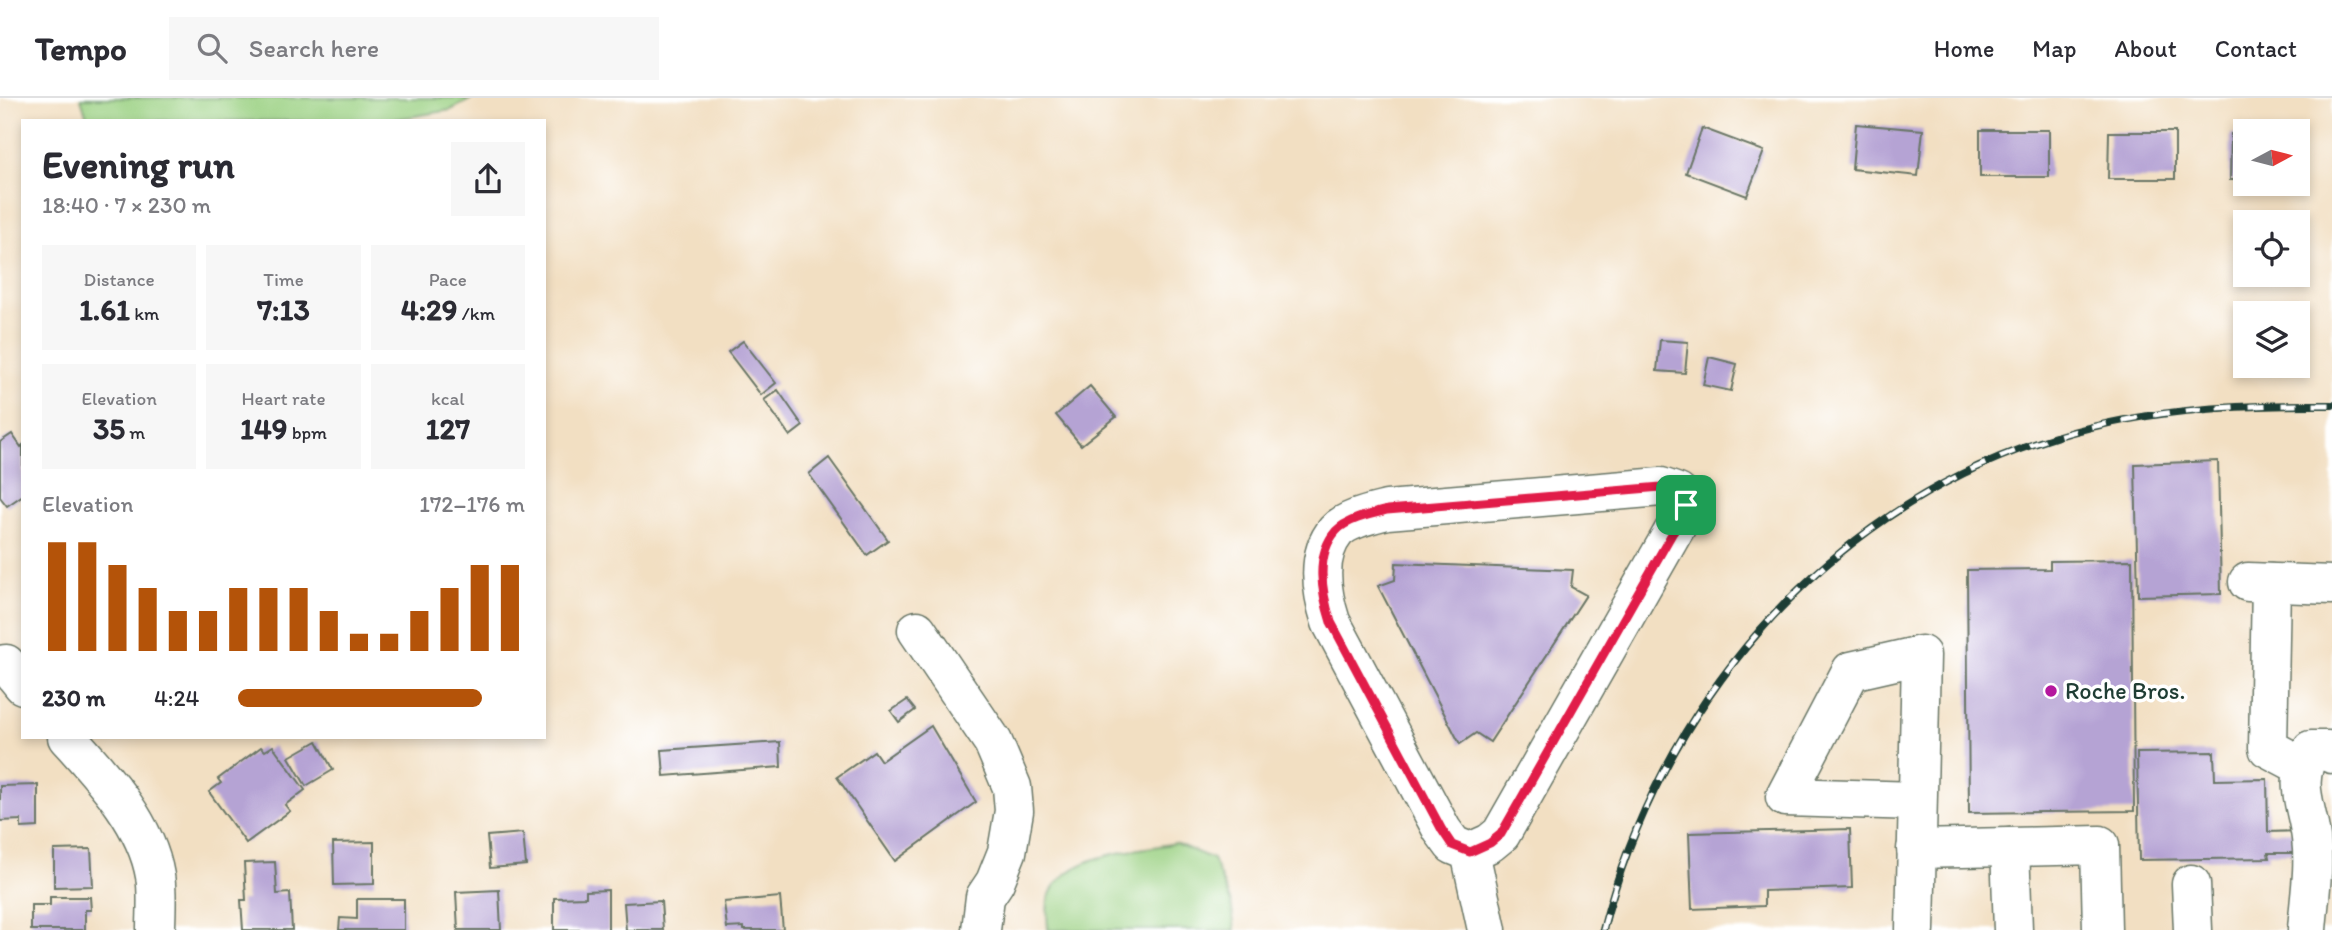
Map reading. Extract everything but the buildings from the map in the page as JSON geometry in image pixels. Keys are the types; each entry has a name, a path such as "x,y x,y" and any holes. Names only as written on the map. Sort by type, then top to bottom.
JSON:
{"street":[{"path":"1661,487 1678,493 1685,500 1685,511 1501,834 1490,843 1470,852 1452,845 1442,830 1331,622 1321,583 1327,548 1336,530 1358,519 1387,510 1661,487"},
{"path":"2307,930 2311,838 2302,801 2317,760 2268,748 2259,582 2332,585"},
{"path":"917,630 993,742 1012,787 1014,811 1007,852 985,897 981,930"},
{"path":"1916,930 1921,655 1851,671 1785,797 1917,802"},
{"path":"69,739 112,790 150,855 155,878 156,930"},
{"path":"1916,849 2100,845 2102,930"},
{"path":"2010,847 2013,930"},
{"path":"1470,852 1487,930"},
{"path":"2191,884 2193,930"}],"green space":[{"path":"81,98 473,98 451,110 397,119 87,119"},
{"path":"1175,843 1213,859 1231,903 1235,930 1048,930 1049,897 1058,882 1070,871 1103,856"}],"railway":[{"path":"1603,930 1629,849 1664,771 1708,698 1760,631 1820,570 1887,518 1960,475 2040,442 2075,431 2184,411 2332,405"}],"place":[{"name":"Roche Bros.","path":"2051,691"}],"route":[{"path":"1661,487 1678,493 1686,505 1501,834 1490,843 1470,852 1452,845 1331,622 1321,583 1327,548 1336,530 1358,519 1387,510 1661,487"}]}
